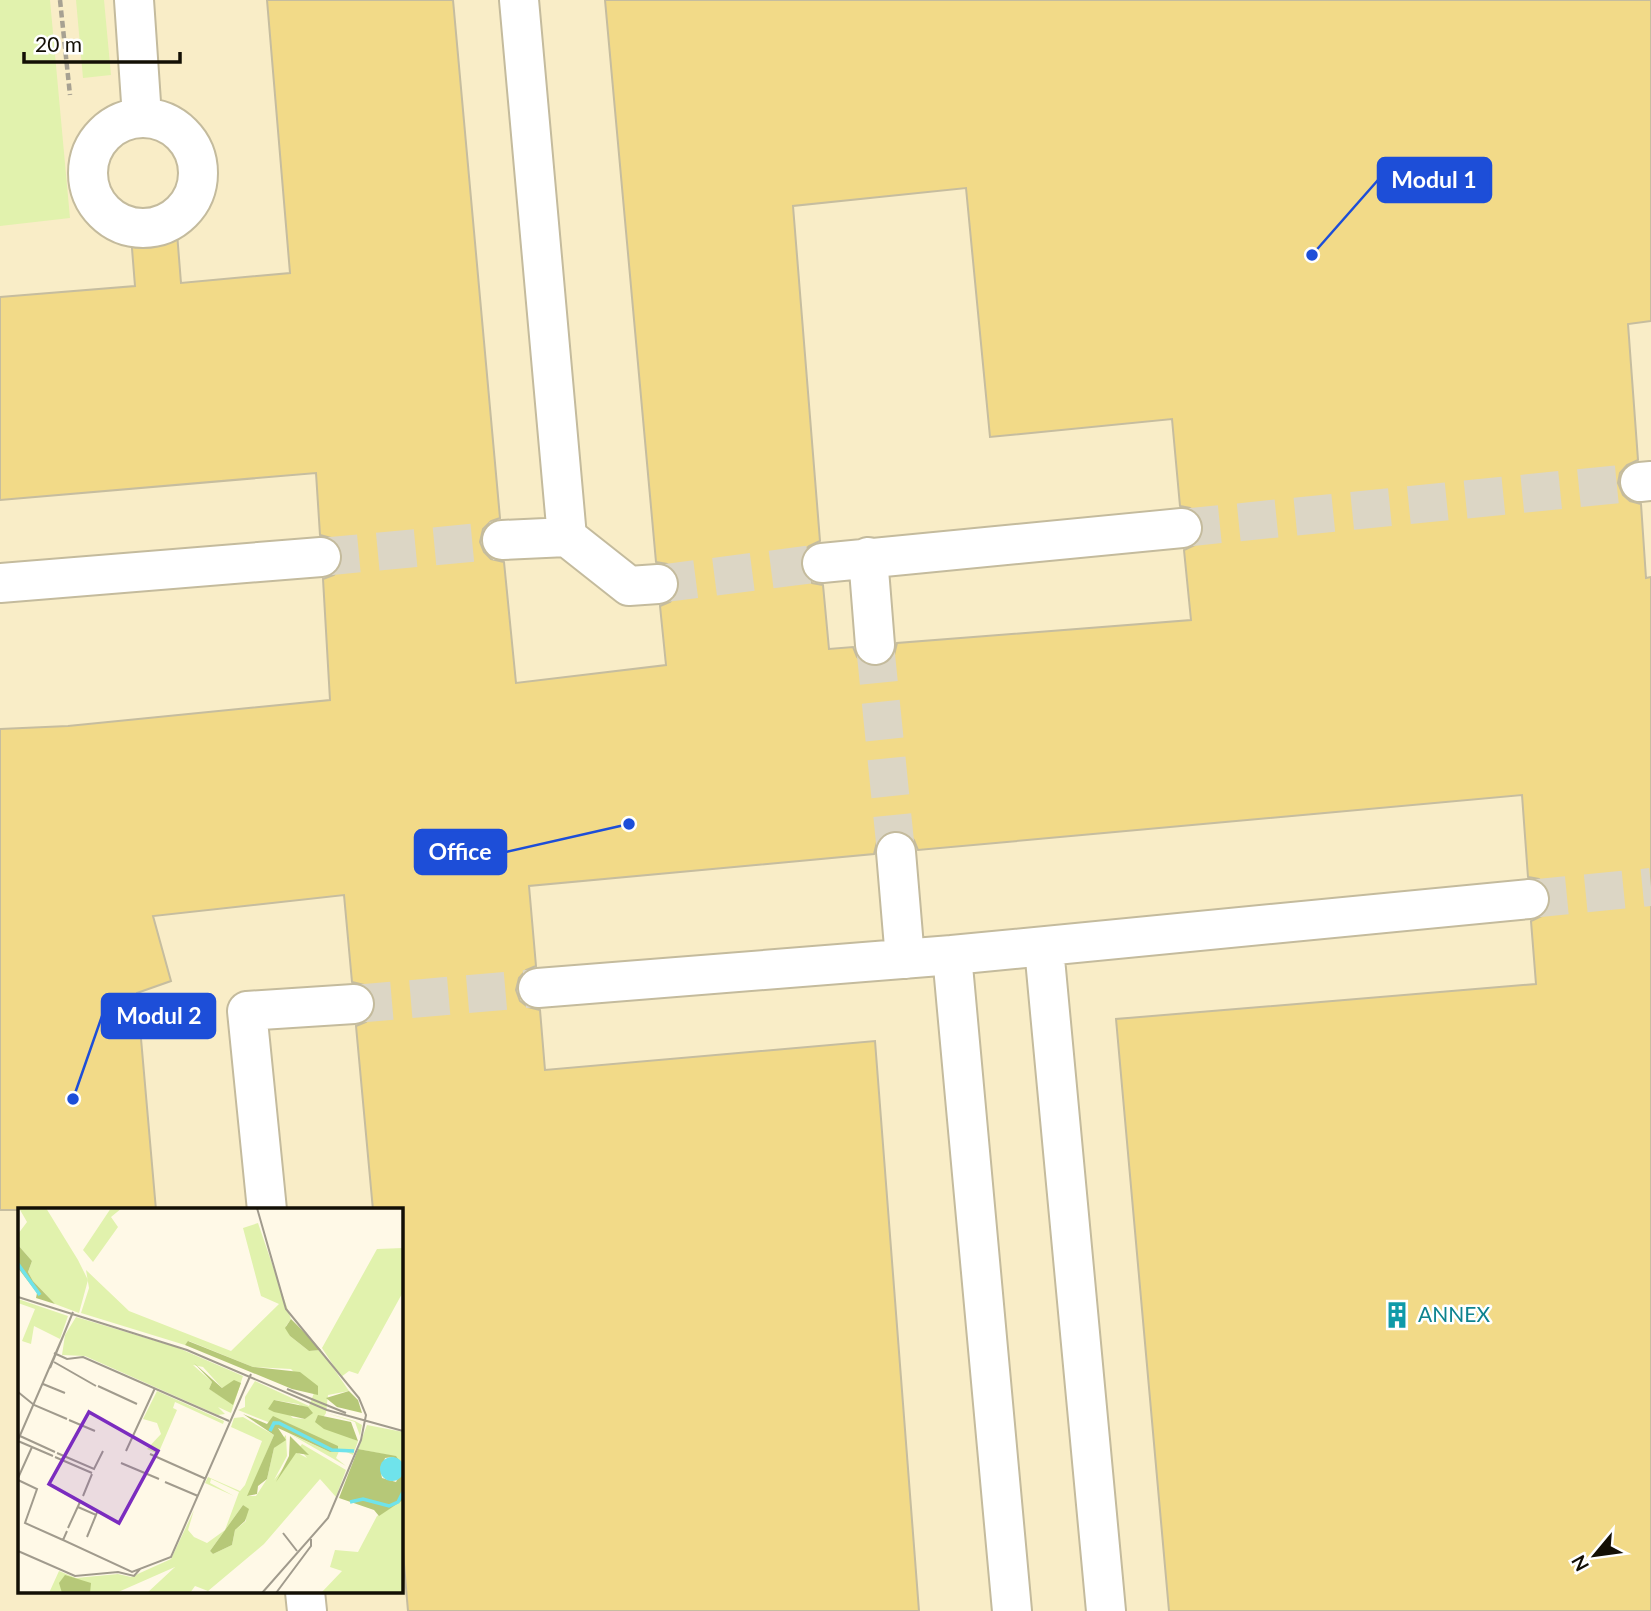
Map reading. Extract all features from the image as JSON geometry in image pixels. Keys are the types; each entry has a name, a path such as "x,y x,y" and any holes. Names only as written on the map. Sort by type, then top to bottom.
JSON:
{"lane":[{"path":"134,0 142,117"},
{"path":"519,0 567,537"},
{"path":"822,564 868,557 1182,528"},
{"path":"502,540 567,537 629,586 658,584"},
{"path":"0,583 321,557"},
{"path":"868,557 875,645"},
{"path":"896,852 905,959"},
{"path":"538,988 1044,948 1529,899"},
{"path":"1044,948 1106,1611"},
{"path":"952,955 1012,1611"},
{"path":"267,1208 247,1011 354,1004"}],"path":[{"path":"60,0 70,95"}],"shaded area":[{"path":"0,0 1651,0 1651,1611 0,1611"}],"green space":[{"path":"0,0 50,0 70,218 0,226"},
{"path":"76,0 104,0 111,75 83,78"}],"building":[{"path":"267,0 453,0 500,518 491,521 483,529 480,542 491,559 504,562 516,683 666,665 660,606 670,602 677,594 680,583 676,571 667,564 656,562 605,0 1651,0 1651,321 1628,324 1638,460 1627,465 1620,473 1618,483 1623,495 1630,501 1641,504 1646,578 1651,577 1651,1611 1169,1611 1116,1019 1536,984 1531,921 1549,909 1551,898 1546,886 1539,879 1528,877 1522,795 918,850 914,840 906,833 893,830 884,834 877,842 874,854 529,886 536,966 526,970 519,978 516,990 520,1001 528,1007 540,1010 545,1070 875,1041 919,1611 408,1611 402,1541 402,1208 373,1208 356,1026 366,1022 373,1014 376,1002 372,992 364,985 352,982 344,895 153,916 171,981 137,993 156,1208 0,1210 0,729 68,726 330,700 323,579 334,575 343,556 339,544 320,535 316,473 0,500 0,297 135,286 131,236 177,233 181,283 290,273","holes":["966,188 990,437 1172,419 1180,506 1190,508 1199,515 1204,527 1202,538 1184,550 1191,620 897,643 894,655 887,663 877,667 865,664 857,657 853,647 829,649 823,585 812,583 805,576 800,564 802,553 820,541 793,206"]}],"tunnel":[{"path":"1182,528 1640,482"},
{"path":"321,557 502,540"},
{"path":"658,584 822,563"},
{"path":"875,645 896,852"},
{"path":"1529,899 1651,887"},
{"path":"354,1004 538,988"}],"place":[{"name":"Modul 1","path":"1312,255"},
{"name":"Office","path":"629,824"},
{"name":"Modul 2","path":"73,1099"},
{"name":"ANNEX","path":"1397,1315"}]}
